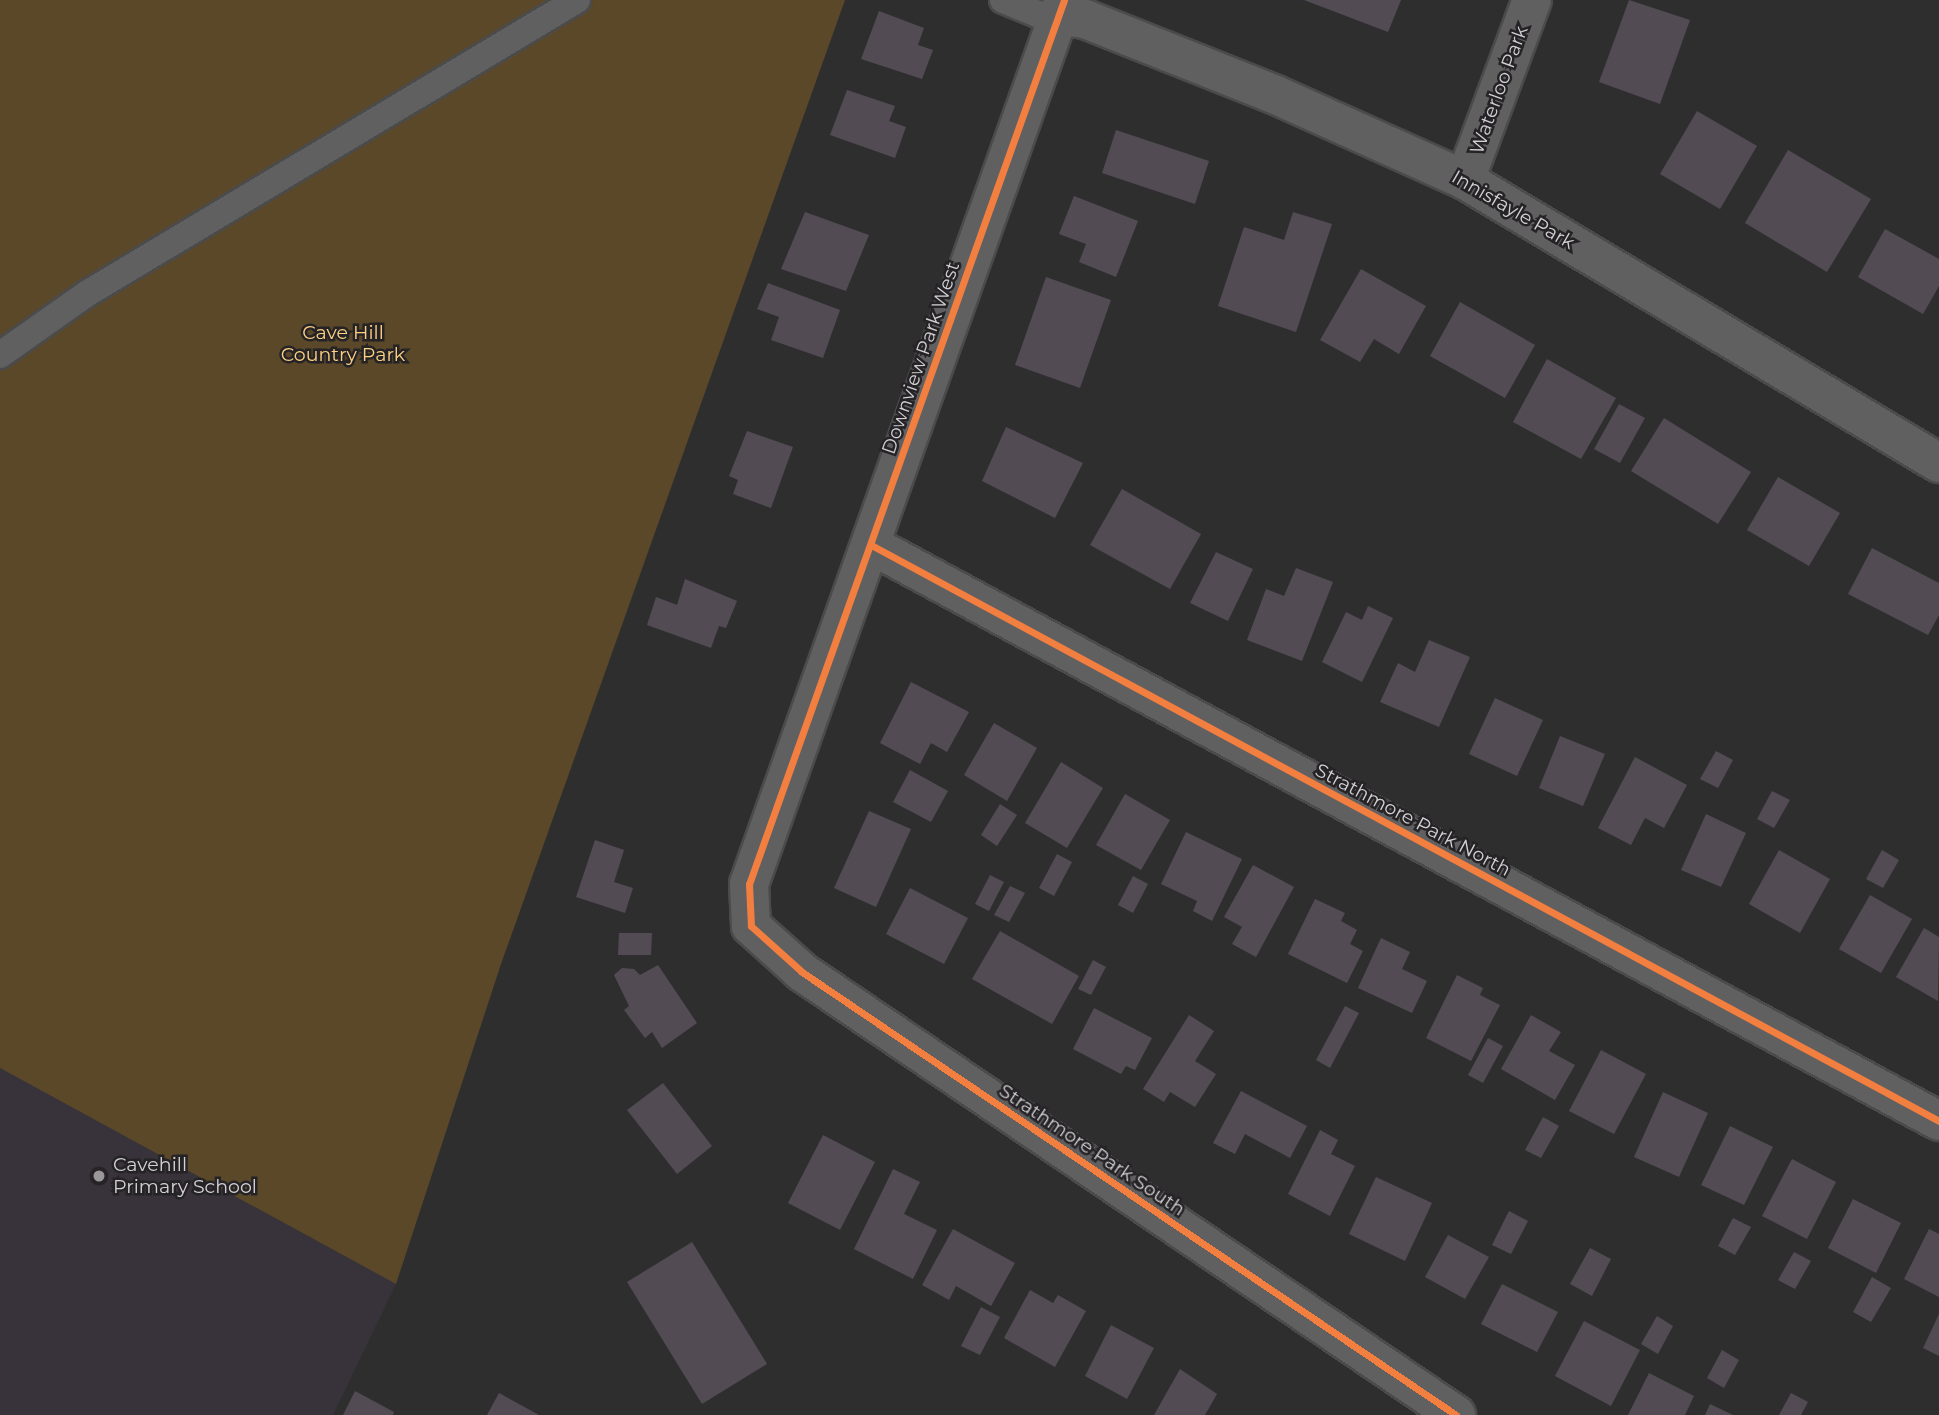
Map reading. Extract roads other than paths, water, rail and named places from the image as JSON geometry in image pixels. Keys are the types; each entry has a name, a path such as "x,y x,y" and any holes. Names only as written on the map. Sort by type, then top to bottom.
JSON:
{"street":[{"name":"Waterloo Park","path":"1465,180 1532,0"},
{"name":"Innisfayle Park","path":"1061,8 1276,95 1465,180 1939,463"},
{"name":"Downview Park West","path":"749,884 873,546 1061,8"},
{"name":"Strathmore Park North","path":"873,546 1939,1121"},
{"name":"Strathmore Park South","path":"749,884 751,926 802,972 1456,1415"}],"lane":[{"path":"0,355 88,293 577,0"},
{"path":"1003,0 1037,14 1061,8"}],"place":[{"name":"Cavehill Primary School","path":"99,1176"}],"park label":[{"name":"Cave Hill Country Park","path":"343,344"}]}
